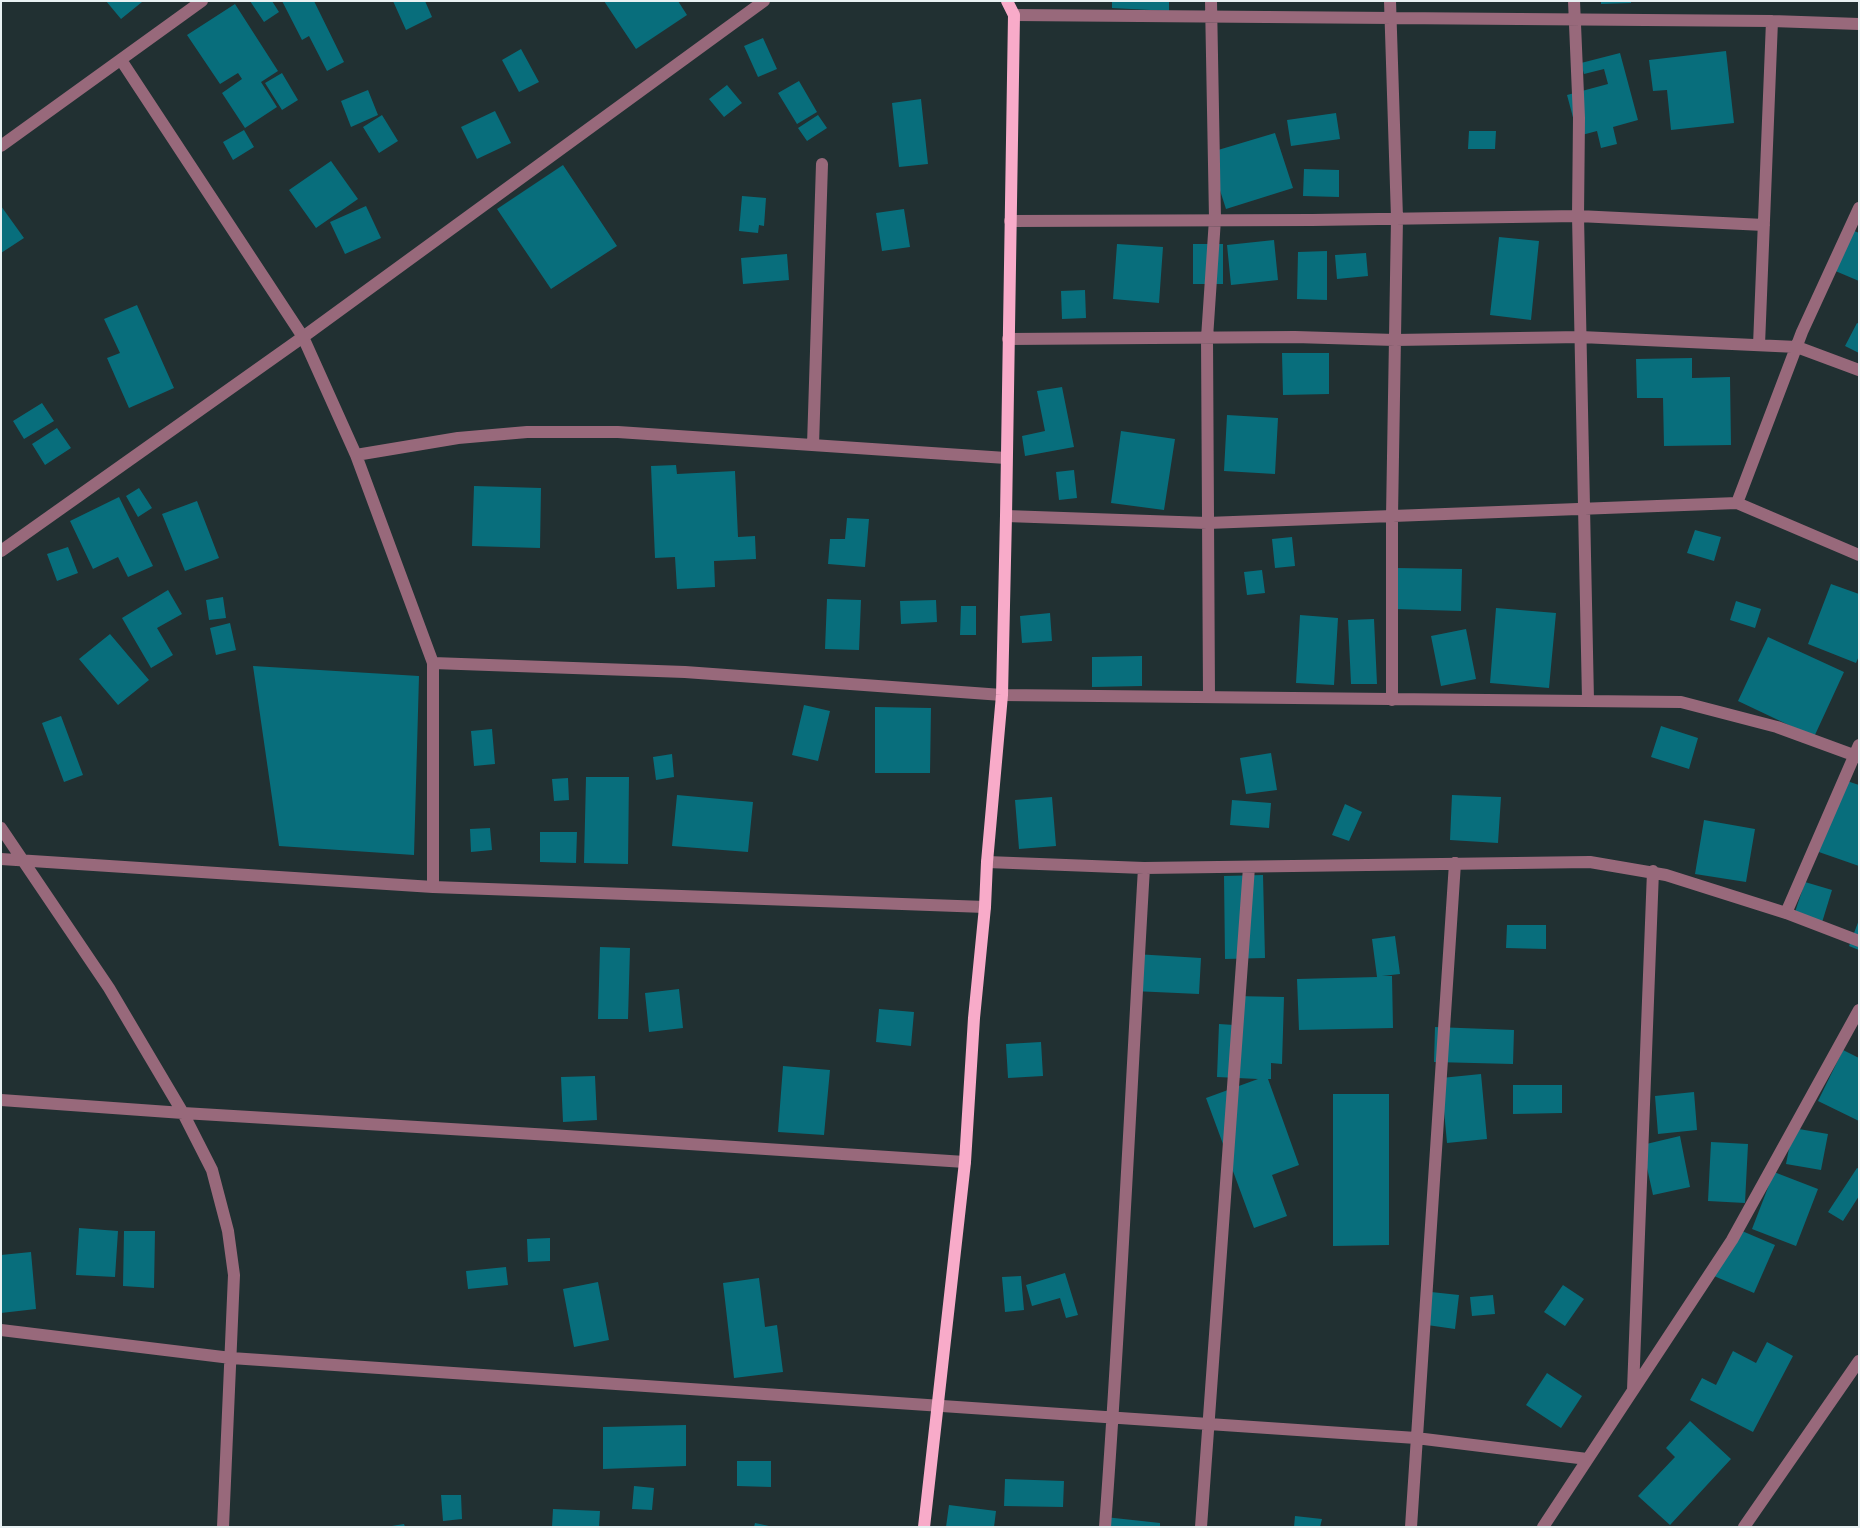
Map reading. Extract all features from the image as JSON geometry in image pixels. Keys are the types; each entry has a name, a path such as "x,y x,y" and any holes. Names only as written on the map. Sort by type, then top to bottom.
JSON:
{"main road":[{"path":"924,1527 965,1162 974,1018 986,907 1002,695 1014,15 1007,1"}],"street":[{"path":"1,146 202,1"},
{"path":"1,551 303,337 764,1"},
{"path":"1209,698 1206,338 1215,219 1211,1"},
{"path":"1390,1 1397,218 1392,516 1392,700"},
{"path":"1574,1 1579,118 1578,216 1588,700"},
{"path":"1014,15 1772,21 1859,24"},
{"path":"1759,345 1772,21"},
{"path":"121,60 303,337 356,455 433,663 433,887"},
{"path":"813,445 822,164"},
{"path":"1737,504 1802,332 1859,208"},
{"path":"1010,221 1578,216 1764,225"},
{"path":"1008,339 1295,337 1395,340 1581,337 1797,347 1859,370"},
{"path":"356,455 458,438 527,432 618,432 1006,458"},
{"path":"1006,516 1207,523 1737,504 1859,556"},
{"path":"433,663 685,672 1002,695 1681,702 1777,727 1857,752 1786,913"},
{"path":"1,828 109,988 183,1114 212,1170 228,1231 234,1275 223,1527"},
{"path":"1,859 433,887 986,907"},
{"path":"988,862 1144,868 1590,862 1652,871 1786,913 1859,941"},
{"path":"1411,1527 1455,863"},
{"path":"1201,1527 1249,867"},
{"path":"1104,1527 1127,1197 1144,868"},
{"path":"1633,1390 1652,871"},
{"path":"1543,1527 1732,1240 1859,1010"},
{"path":"1,1100 183,1114 541,1134 965,1162"},
{"path":"1,1330 231,1358 1416,1438 1587,1459"},
{"path":"1744,1527 1859,1361"}],"building":[{"path":"106,1 141,1 142,2 121,19"},
{"path":"250,1 272,1 279,12 264,22"},
{"path":"282,1 314,1 344,62 327,71 309,36 302,40"},
{"path":"393,1 425,1 432,17 406,30"},
{"path":"604,1 678,1 687,15 636,49"},
{"path":"1112,1 1169,1 1169,11 1112,8"},
{"path":"1601,1 1631,1 1631,3 1601,4"},
{"path":"235,4 278,71 261,82 277,107 245,128 222,93 242,79 238,73 220,84 187,35"},
{"path":"763,38 777,69 758,77 744,46"},
{"path":"521,49 539,82 519,92 502,60"},
{"path":"1726,51 1734,123 1671,130 1667,90 1653,91 1649,60"},
{"path":"1620,53 1638,120 1613,127 1617,144 1601,148 1597,131 1578,136 1567,95 1608,84 1604,69 1584,74 1581,63"},
{"path":"282,73 298,100 282,110 265,83"},
{"path":"799,81 817,112 797,124 778,93"},
{"path":"727,85 742,103 724,117 709,99"},
{"path":"368,90 378,115 351,127 341,101"},
{"path":"921,99 928,164 899,167 892,103"},
{"path":"495,111 511,143 477,159 461,127"},
{"path":"1336,113 1340,139 1291,146 1287,120"},
{"path":"382,115 398,141 379,153 363,127"},
{"path":"818,115 827,128 807,141 798,128"},
{"path":"244,130 254,147 233,160 223,142"},
{"path":"1469,131 1496,131 1495,149 1468,149"},
{"path":"1275,133 1293,188 1226,209 1208,153"},
{"path":"331,161 358,199 316,228 289,190"},
{"path":"563,165 617,246 551,289 497,209"},
{"path":"1304,169 1339,170 1339,197 1303,196"},
{"path":"742,196 766,198 764,226 759,225 758,233 739,231"},
{"path":"1,206 24,238 1,253"},
{"path":"366,206 381,238 345,254 330,222"},
{"path":"904,209 910,247 882,251 876,213"},
{"path":"1850,229 1859,233 1859,281 1833,270"},
{"path":"1499,237 1539,241 1531,320 1490,315"},
{"path":"1274,240 1278,280 1231,285 1227,245"},
{"path":"1117,244 1163,247 1159,303 1113,299"},
{"path":"1193,244 1223,244 1223,284 1193,284"},
{"path":"1327,251 1327,300 1297,299 1298,252"},
{"path":"1366,253 1368,276 1337,279 1335,255"},
{"path":"787,254 789,280 743,284 741,258"},
{"path":"1085,290 1086,318 1062,319 1061,291"},
{"path":"137,305 174,388 129,408 107,358 120,353 104,319"},
{"path":"1857,323 1859,324 1859,353 1845,346"},
{"path":"1282,353 1329,353 1329,394 1283,395"},
{"path":"1692,358 1692,378 1730,377 1731,445 1664,446 1663,398 1637,398 1636,359"},
{"path":"1062,387 1074,447 1025,456 1022,436 1045,431 1037,391"},
{"path":"42,403 54,421 24,439 13,421"},
{"path":"1227,415 1278,418 1275,474 1224,471"},
{"path":"57,428 71,448 45,465 32,444"},
{"path":"1121,431 1175,439 1164,510 1111,503"},
{"path":"676,465 677,474 735,471 738,537 755,536 756,559 714,561 715,587 677,589 675,557 655,558 651,466"},
{"path":"1074,470 1077,498 1059,500 1056,472"},
{"path":"474,486 541,488 540,548 472,546"},
{"path":"139,488 152,508 138,517 126,496"},
{"path":"119,497 153,566 128,577 118,557 93,569 70,521"},
{"path":"197,501 219,558 185,571 162,514"},
{"path":"847,518 869,519 865,567 828,564 830,539 845,539"},
{"path":"1695,530 1721,537 1714,561 1687,553"},
{"path":"1292,537 1295,566 1275,568 1272,539"},
{"path":"68,547 78,573 57,581 47,554"},
{"path":"1396,568 1462,569 1461,611 1394,609"},
{"path":"1262,570 1265,593 1247,595 1244,572"},
{"path":"1831,584 1859,594 1859,656 1856,663 1808,644"},
{"path":"168,590 182,614 157,628 173,655 151,668 122,618"},
{"path":"223,597 226,618 209,620 206,600"},
{"path":"827,599 861,600 859,650 825,649"},
{"path":"936,600 937,622 901,624 900,601"},
{"path":"1736,601 1761,609 1755,628 1730,620"},
{"path":"961,606 976,606 976,635 960,635"},
{"path":"1496,608 1556,613 1549,688 1490,683"},
{"path":"1050,613 1052,641 1022,643 1020,616"},
{"path":"1300,615 1338,618 1334,685 1296,683"},
{"path":"1374,619 1377,684 1351,684 1348,620"},
{"path":"230,623 236,650 216,655 210,628"},
{"path":"1466,629 1476,679 1441,686 1431,636"},
{"path":"110,634 149,680 118,705 79,659"},
{"path":"1768,637 1844,672 1814,737 1738,701"},
{"path":"1142,656 1142,686 1092,687 1092,657"},
{"path":"253,666 419,676 414,855 279,846"},
{"path":"804,705 830,711 818,761 792,755"},
{"path":"875,707 931,708 930,773 875,773"},
{"path":"61,716 83,775 64,782 42,723"},
{"path":"1661,726 1698,738 1689,769 1651,757"},
{"path":"492,729 495,764 474,766 471,731"},
{"path":"1271,753 1277,790 1246,794 1240,758"},
{"path":"672,754 674,777 656,780 653,757"},
{"path":"586,777 629,777 628,864 584,863"},
{"path":"568,778 569,800 554,801 552,779"},
{"path":"1841,779 1859,785 1859,866 1816,851"},
{"path":"677,795 753,802 748,852 672,846"},
{"path":"1452,795 1501,797 1498,843 1450,840"},
{"path":"1052,797 1056,846 1019,849 1015,800"},
{"path":"1232,800 1271,803 1269,828 1230,825"},
{"path":"1345,804 1362,812 1349,841 1332,835"},
{"path":"1704,820 1755,829 1746,882 1695,874"},
{"path":"490,828 492,850 471,852 470,829"},
{"path":"540,832 577,832 576,863 540,862"},
{"path":"1263,875 1265,958 1225,959 1224,876"},
{"path":"1805,882 1832,890 1820,929 1792,921"},
{"path":"1859,920 1859,950 1849,946"},
{"path":"1507,925 1546,925 1546,949 1506,948"},
{"path":"1395,936 1400,974 1382,976 1392,976 1393,1028 1299,1030 1297,979 1377,977 1372,939"},
{"path":"600,947 630,948 628,1019 598,1019"},
{"path":"1135,954 1201,958 1199,994 1133,991"},
{"path":"679,989 683,1028 649,1032 645,993"},
{"path":"1235,996 1284,997 1282,1064 1271,1063 1271,1079 1268,1079 1299,1165 1272,1175 1287,1216 1254,1228 1206,1098 1258,1079 1217,1077 1219,1024 1234,1025"},
{"path":"879,1009 914,1012 911,1046 876,1042"},
{"path":"1435,1027 1514,1030 1513,1064 1434,1062"},
{"path":"1041,1042 1043,1076 1008,1078 1006,1044"},
{"path":"1843,1050 1859,1058 1859,1121 1818,1101"},
{"path":"783,1066 830,1070 824,1135 778,1132"},
{"path":"1481,1074 1487,1139 1447,1143 1441,1078"},
{"path":"595,1076 597,1120 563,1122 561,1077"},
{"path":"1513,1085 1562,1085 1562,1113 1513,1114"},
{"path":"1694,1092 1697,1130 1658,1134 1655,1096"},
{"path":"1333,1094 1389,1094 1389,1245 1333,1246"},
{"path":"1793,1128 1828,1134 1821,1170 1786,1164"},
{"path":"1680,1136 1690,1187 1653,1195 1642,1145"},
{"path":"1711,1142 1748,1144 1745,1203 1708,1201"},
{"path":"1857,1168 1859,1169 1859,1196 1843,1221 1828,1212"},
{"path":"1774,1172 1818,1189 1796,1246 1752,1229"},
{"path":"79,1228 118,1231 115,1277 76,1275"},
{"path":"1735,1228 1775,1245 1754,1293 1714,1276"},
{"path":"124,1231 155,1231 154,1288 123,1286"},
{"path":"550,1238 550,1261 528,1262 527,1239"},
{"path":"31,1252 36,1309 1,1313 1,1255"},
{"path":"506,1267 508,1285 468,1289 466,1271"},
{"path":"1065,1273 1078,1315 1066,1318 1060,1298 1032,1306 1026,1285"},
{"path":"1021,1276 1024,1310 1005,1312 1002,1277"},
{"path":"759,1278 765,1327 777,1325 783,1372 734,1378 723,1283"},
{"path":"598,1282 609,1340 574,1347 563,1289"},
{"path":"1563,1285 1584,1299 1565,1326 1544,1312"},
{"path":"1431,1292 1459,1295 1455,1329 1427,1325"},
{"path":"1493,1295 1495,1314 1472,1316 1470,1297"},
{"path":"1767,1342 1793,1356 1753,1432 1690,1400 1702,1378 1716,1385 1733,1351 1756,1363"},
{"path":"1547,1373 1582,1396 1561,1428 1526,1405"},
{"path":"1690,1421 1731,1459 1670,1525 1638,1496 1675,1457 1666,1448"},
{"path":"686,1425 686,1466 603,1469 603,1427"},
{"path":"737,1461 771,1461 771,1487 737,1486"},
{"path":"1005,1479 1064,1481 1063,1507 1004,1506"},
{"path":"634,1486 654,1488 652,1510 632,1509"},
{"path":"441,1495 461,1495 462,1519 443,1521"},
{"path":"949,1505 996,1511 994,1527 946,1527"},
{"path":"553,1509 600,1511 599,1527 552,1527"},
{"path":"1295,1516 1322,1519 1320,1527 1294,1527"},
{"path":"1105,1517 1160,1523 1160,1527 1104,1527"},
{"path":"755,1523 769,1526 754,1527"},
{"path":"404,1524 405,1527 392,1527 392,1526"}]}
